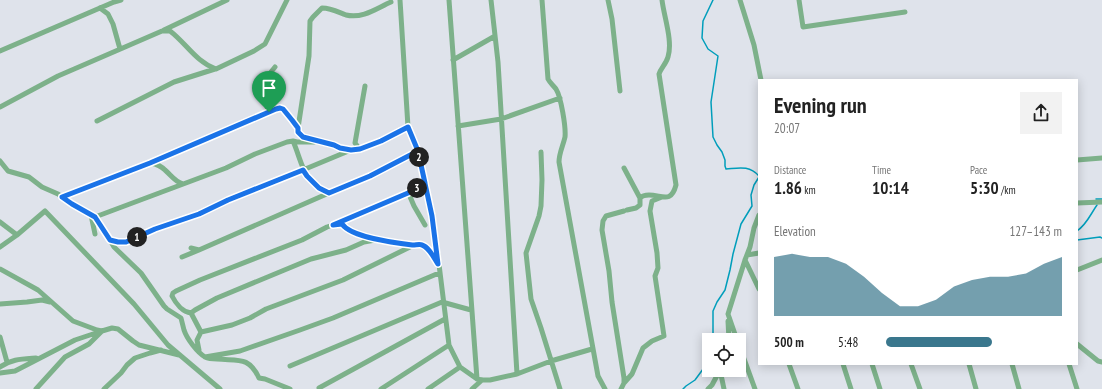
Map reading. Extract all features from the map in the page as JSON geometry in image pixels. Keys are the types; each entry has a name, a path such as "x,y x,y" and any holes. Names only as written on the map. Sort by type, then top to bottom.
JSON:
{"street":[{"path":"0,51 121,0"},
{"path":"0,107 58,76 162,31 227,0"},
{"path":"97,121 174,82 216,69 254,51 265,44 288,0"},
{"path":"385,0 396,4 400,8"},
{"path":"400,0 408,127 418,151 432,216 442,302 449,345 460,367 480,379 490,380 517,374 551,361 592,349"},
{"path":"449,0 471,310 480,379 472,389"},
{"path":"491,0 501,118 517,374"},
{"path":"542,0 548,79 560,98 565,131 559,162 592,349 598,376 605,389"},
{"path":"608,0 613,27 620,91"},
{"path":"621,389 632,374 643,348 652,341 664,336 655,276 658,268 657,252 650,211 652,201 671,195 676,185 659,74 660,69 666,63 670,46 662,0"},
{"path":"740,0 754,45 762,79"},
{"path":"799,0 803,27 905,12"},
{"path":"329,193 319,188 303,170 295,142 309,56 310,21 322,8 329,8 355,16 361,15 391,2"},
{"path":"100,8 108,14 113,24 120,49"},
{"path":"162,31 170,31 198,59 216,69"},
{"path":"453,60 495,36"},
{"path":"269,112 266,104 264,89 265,84 270,80 272,76 271,72 275,67"},
{"path":"360,149 356,143 365,86"},
{"path":"458,126 501,118 560,98"},
{"path":"62,197 150,163 280,108 283,109 292,120 303,137 351,150"},
{"path":"110,240 126,242 155,229 199,214 228,200 351,150 360,149 381,141 408,127"},
{"path":"93,216 174,188 226,168 255,154 295,142 319,142"},
{"path":"182,257 370,176 418,151"},
{"path":"541,152 541,206 526,253 531,299 560,389"},
{"path":"1078,160 1102,158"},
{"path":"0,161 8,171 29,177 46,189 53,191 93,216 114,246 142,273 164,306 181,318 189,339 199,353 204,357 213,359 240,360 248,363 256,370 259,378 290,389"},
{"path":"150,163 158,165 178,182 183,184"},
{"path":"624,168 640,198 640,205 636,208 606,216 603,221 602,230 624,384"},
{"path":"201,332 191,313 186,312 176,302 172,296 173,293 200,280 302,240 327,227 408,192 425,183"},
{"path":"408,192 425,225"},
{"path":"640,198 649,194 663,197"},
{"path":"1078,203 1102,202"},
{"path":"0,247 17,235 45,210 134,304 168,345 220,389"},
{"path":"93,216 95,234"},
{"path":"729,333 728,314 758,218"},
{"path":"0,222 17,235"},
{"path":"333,225 342,224 345,228 358,234 382,240 422,245 428,248 438,264"},
{"path":"191,313 217,298 310,259 346,250 364,242 382,240"},
{"path":"201,332 232,326 266,309 343,280 415,245"},
{"path":"191,248 199,250"},
{"path":"746,257 758,253"},
{"path":"746,257 758,287"},
{"path":"1078,270 1102,260"},
{"path":"0,269 38,290 73,321 102,330"},
{"path":"204,357 240,351 292,333 333,318 439,272"},
{"path":"0,304 42,300 49,301 57,306"},
{"path":"290,366 442,302 471,310"},
{"path":"728,314 735,333"},
{"path":"318,388 445,319"},
{"path":"0,373 15,371 37,358 74,340 112,328 118,329 139,345 182,356"},
{"path":"36,389 65,357 89,344 102,330"},
{"path":"199,353 197,340 201,332"},
{"path":"0,337 7,362"},
{"path":"381,389 449,345"},
{"path":"1078,345 1098,361 1102,362"},
{"path":"104,389 121,373 127,365 136,358 162,350"},
{"path":"0,367 7,362 37,358"},
{"path":"746,364 755,389"},
{"path":"789,365 798,389"},
{"path":"843,365 851,389"},
{"path":"872,365 880,389"},
{"path":"911,365 920,389"},
{"path":"969,365 976,389"},
{"path":"1012,365 1019,389"},
{"path":"1069,365 1077,389"},
{"path":"428,389 460,367"},
{"path":"708,389 716,377"},
{"path":"721,377 724,389"}],"waterway":[{"path":"713,0 703,21 702,38 708,49 718,56 711,102 713,137 722,152 726,169 748,169 758,175"},
{"path":"713,333 713,311 725,290 741,224 752,206 751,195 758,179"},
{"path":"1096,199 1102,199"},
{"path":"1078,230 1086,222 1097,205"},
{"path":"1078,240 1102,238"},
{"path":"683,389 695,380 702,370"}],"route":[{"path":"269,112 150,163 62,197 95,217 110,240 126,242 155,229 199,214 228,200 303,170 319,188 329,193 370,176 418,151 432,216 438,264 428,248 422,245 370,238 345,228 342,224 333,225 408,193 421,185 425,183 418,151 408,127 381,141 360,149 351,150 303,137 283,109 280,108 269,112"}]}
